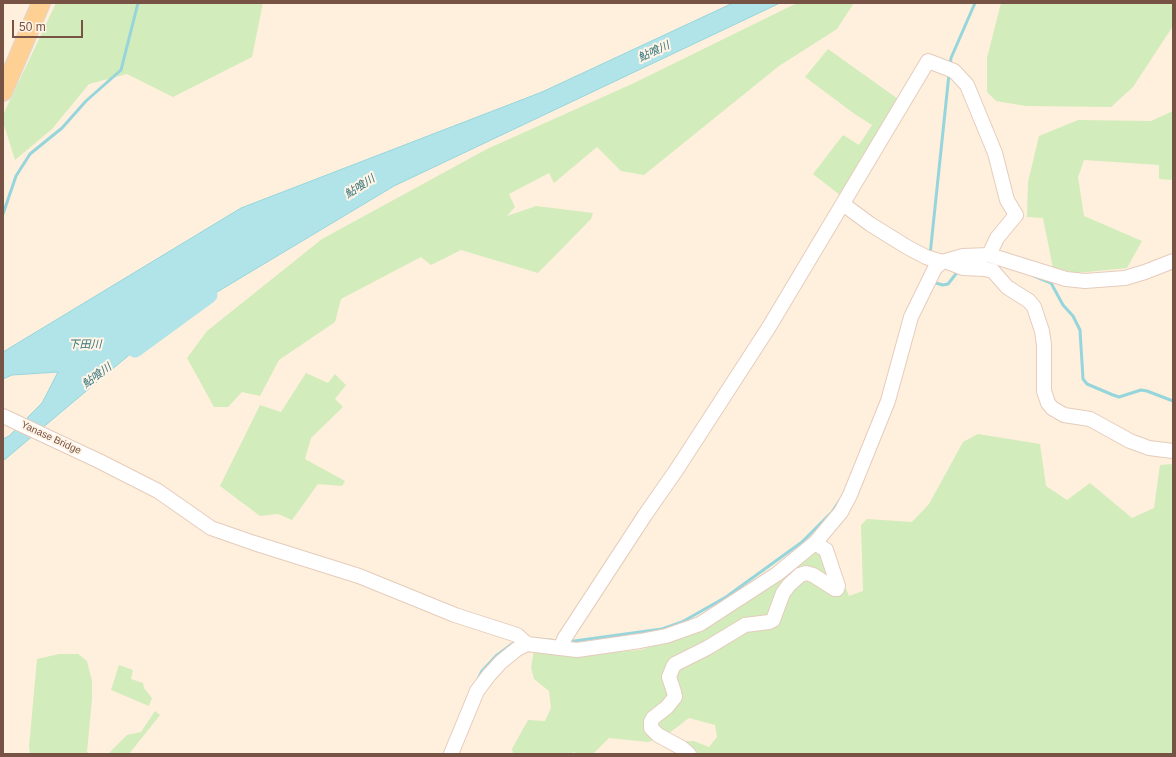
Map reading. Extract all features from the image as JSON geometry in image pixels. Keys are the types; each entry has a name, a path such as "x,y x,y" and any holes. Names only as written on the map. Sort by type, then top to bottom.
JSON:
{"main road":[{"path":"3,92 41,3"}],"street":[{"path":"562,643 765,334 928,61 949,69 967,85 995,153 1007,200 1016,215 996,238 989,255"},
{"path":"843,204 870,224 945,262 993,271 1007,287 1029,301 1034,307 1042,332 1044,345 1044,391 1048,403 1052,408 1064,415 1090,419 1130,441 1150,448 1170,452"},
{"path":"945,262 963,256 989,255 1066,279 1085,281 1125,278 1173,261"},
{"name":"Yanase Bridge","path":"3,416 99,461 158,491 211,528 359,576 456,615 517,635 525,642 562,643 577,650 640,641 666,636 700,624 777,574 815,543 841,512 853,490 888,401 911,316 935,268 945,262"},
{"path":"689,754 682,748 658,734 652,728 653,718 667,707 675,697 669,677 673,667 675,664 707,648 744,625 770,622 783,593 800,575 806,573 813,575 837,589 838,586 826,550 815,543"},
{"path":"451,754 477,691 489,675 525,642"}],"green space":[{"path":"56,3 263,3 252,57 173,97 127,74 89,84 52,129 15,160 3,122 3,115"},
{"path":"797,3 854,3 837,29 779,66 644,175 621,171 597,147 554,183 549,173 509,194 515,207 507,216 536,206 593,213 591,219 538,273 461,250 431,265 421,257 341,299 335,322 279,360 260,396 242,392 228,407 214,407 187,358 207,331 322,239 487,149 634,83"},
{"path":"1001,3 1173,3 1173,26 1133,87 1111,107 1026,106 996,101 987,92 987,58"},
{"path":"828,49 898,99 840,195 813,174 843,135 859,145 872,125 805,77"},
{"path":"1173,111 1173,180 1159,179 1159,165 1084,160 1078,177 1084,216 1142,241 1127,268 1077,273 1053,268 1043,218 1027,217 1028,182 1039,136 1078,120 1151,121"},
{"path":"306,373 328,383 335,374 346,385 335,399 343,407 311,438 305,459 345,481 342,486 318,484 292,520 278,514 260,516 220,486 260,405 281,412"},
{"path":"978,434 1040,444 1046,486 1067,500 1090,483 1132,518 1154,508 1160,465 1173,464 1173,754 688,754 680,741 694,741 709,747 717,737 715,725 689,718 664,737 648,742 609,738 593,754 579,754 573,752 572,754 513,754 512,749 528,720 545,721 551,708 549,691 534,679 531,668 534,650 577,655 640,650 699,632 760,590 816,547 833,555 849,596 863,591 861,525 867,519 912,522 929,504 963,442"},
{"path":"59,654 78,654 87,661 92,681 92,699 87,752 90,754 30,754 29,747 37,659"},
{"path":"119,665 133,670 131,679 143,683 144,688 152,698 149,706 111,690"},
{"path":"155,711 160,715 129,754 108,754 127,735 141,732"}],"water":[{"name":"下田川","path":"733,3 780,3 394,186 172,319 3,461 3,439 9,436 42,403 58,372 12,375 3,379 3,352 241,208 542,92"}],"waterway":[{"path":"3,214 16,176 30,154 62,128 86,101 121,70 138,3"},
{"path":"950,66 951,58 975,3"},
{"path":"930,255 949,74"},
{"path":"984,262 996,264"},
{"path":"932,282 943,285 948,284 959,270"},
{"path":"1034,276 1051,283 1063,305 1073,316 1080,330 1083,379 1087,384 1119,397 1141,390 1173,401"},
{"name":"鮎喰川","path":"135,349 209,295"},
{"path":"567,642 662,629 682,622 726,597 802,542 832,512 840,500"},
{"path":"537,639 560,641"},
{"path":"477,681 482,671 496,656 512,644 516,643"}]}
